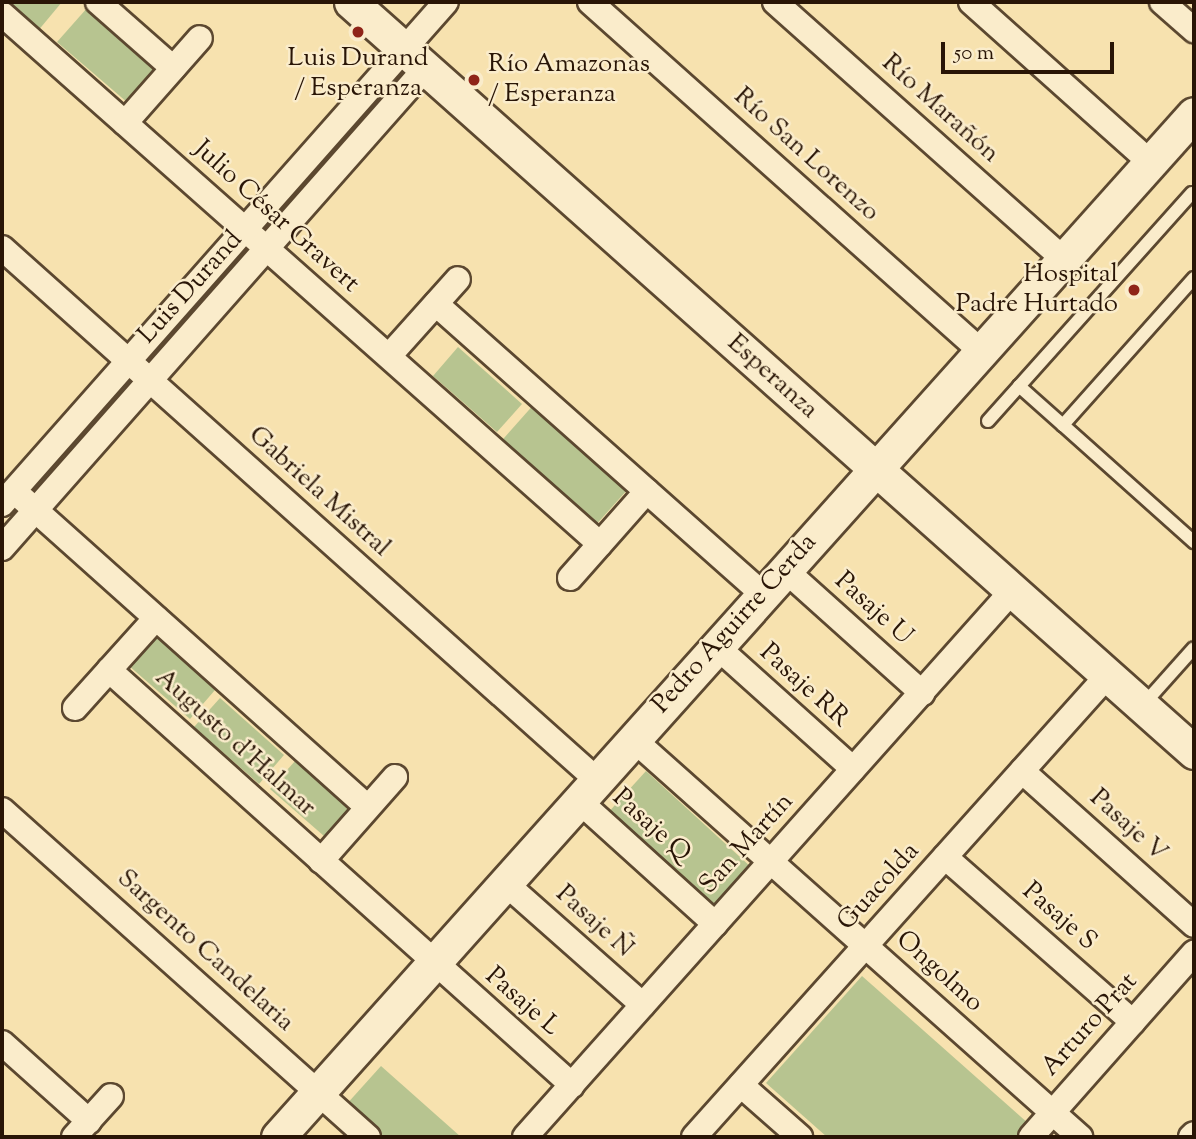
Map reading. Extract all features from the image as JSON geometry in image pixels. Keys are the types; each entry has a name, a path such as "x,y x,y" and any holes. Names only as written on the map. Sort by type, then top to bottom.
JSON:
{"street":[{"path":"98,2 173,68"},
{"name":"Esperanza","path":"351,2 1194,752"},
{"path":"414,59 446,2"},
{"name":"Río San Lorenzo","path":"590,2 983,353"},
{"name":"Río Marañón","path":"775,2 1065,260"},
{"path":"971,2 1152,163"},
{"path":"1162,2 1194,30"},
{"name":"Julio César Gravert","path":"2,14 600,544"},
{"path":"125,123 200,38"},
{"name":"Luis Durand","path":"6,492 128,361 245,229 414,59"},
{"name":"Luis Durand","path":"2,548 267,248 414,59"},
{"name":"Pedro Aguirre Cerda","path":"278,1137 762,593 874,468 983,353 1194,114"},
{"name":"Gabriela Mistral","path":"2,248 150,380 587,790"},
{"path":"389,356 458,279"},
{"path":"436,304 762,593"},
{"path":"570,578 647,491"},
{"name":"Augusto d'Halmar","path":"6,492 35,510 368,807"},
{"name":"Pasaje U","path":"784,569 922,693"},
{"name":"San Martín","path":"525,1137 1012,591"},
{"path":"75,708 156,618"},
{"name":"Pasaje RR","path":"716,646 853,769"},
{"name":"Augusto d'Halmar","path":"109,670 433,963"},
{"name":"Guacolda","path":"694,1137 1108,675"},
{"name":"Ongolmo","path":"633,738 1080,1137"},
{"name":"Pasaje V","path":"1022,771 1194,925"},
{"name":"Augusto d'Halmar","path":"321,861 395,777"},
{"name":"Pasaje Q","path":"587,790 715,924"},
{"name":"Sargento Candelaria","path":"2,810 368,1137"},
{"name":"Pasaje S","path":"945,857 1133,1022"},
{"name":"Pasaje Ñ","path":"505,883 643,1005"},
{"name":"Arturo Prat","path":"1031,1137 1194,953"},
{"name":"Pasaje L","path":"433,963 572,1085"},
{"path":"2,1043 82,1129 111,1096"},
{"path":"741,1085 800,1137"}],"lane":[{"path":"988,421 1193,192"},
{"path":"1063,425 1194,278"},
{"path":"1019,386 1194,542"},
{"path":"1142,706 1194,648"}],"green space":[{"path":"2,2 62,2 37,32"},
{"path":"88,7 156,69 128,103 57,42"},
{"path":"458,347 522,404 497,432 433,376"},
{"path":"536,402 628,489 594,527 497,446"},
{"path":"154,635 215,690 190,719 128,665"},
{"path":"220,698 284,755 259,784 194,727"},
{"path":"296,760 358,814 332,843 270,789"},
{"path":"646,771 752,868 711,912 606,815"},
{"path":"862,976 1029,1124 1018,1137 827,1137 766,1083"},
{"path":"381,1066 461,1137 381,1137 345,1106"}],"place":[{"name":"Luis Durand / Esperanza","path":"358,32"},
{"name":"Río Amazonas / Esperanza","path":"474,80"},
{"name":"Hospital Padre Hurtado","path":"1134,290"}]}
